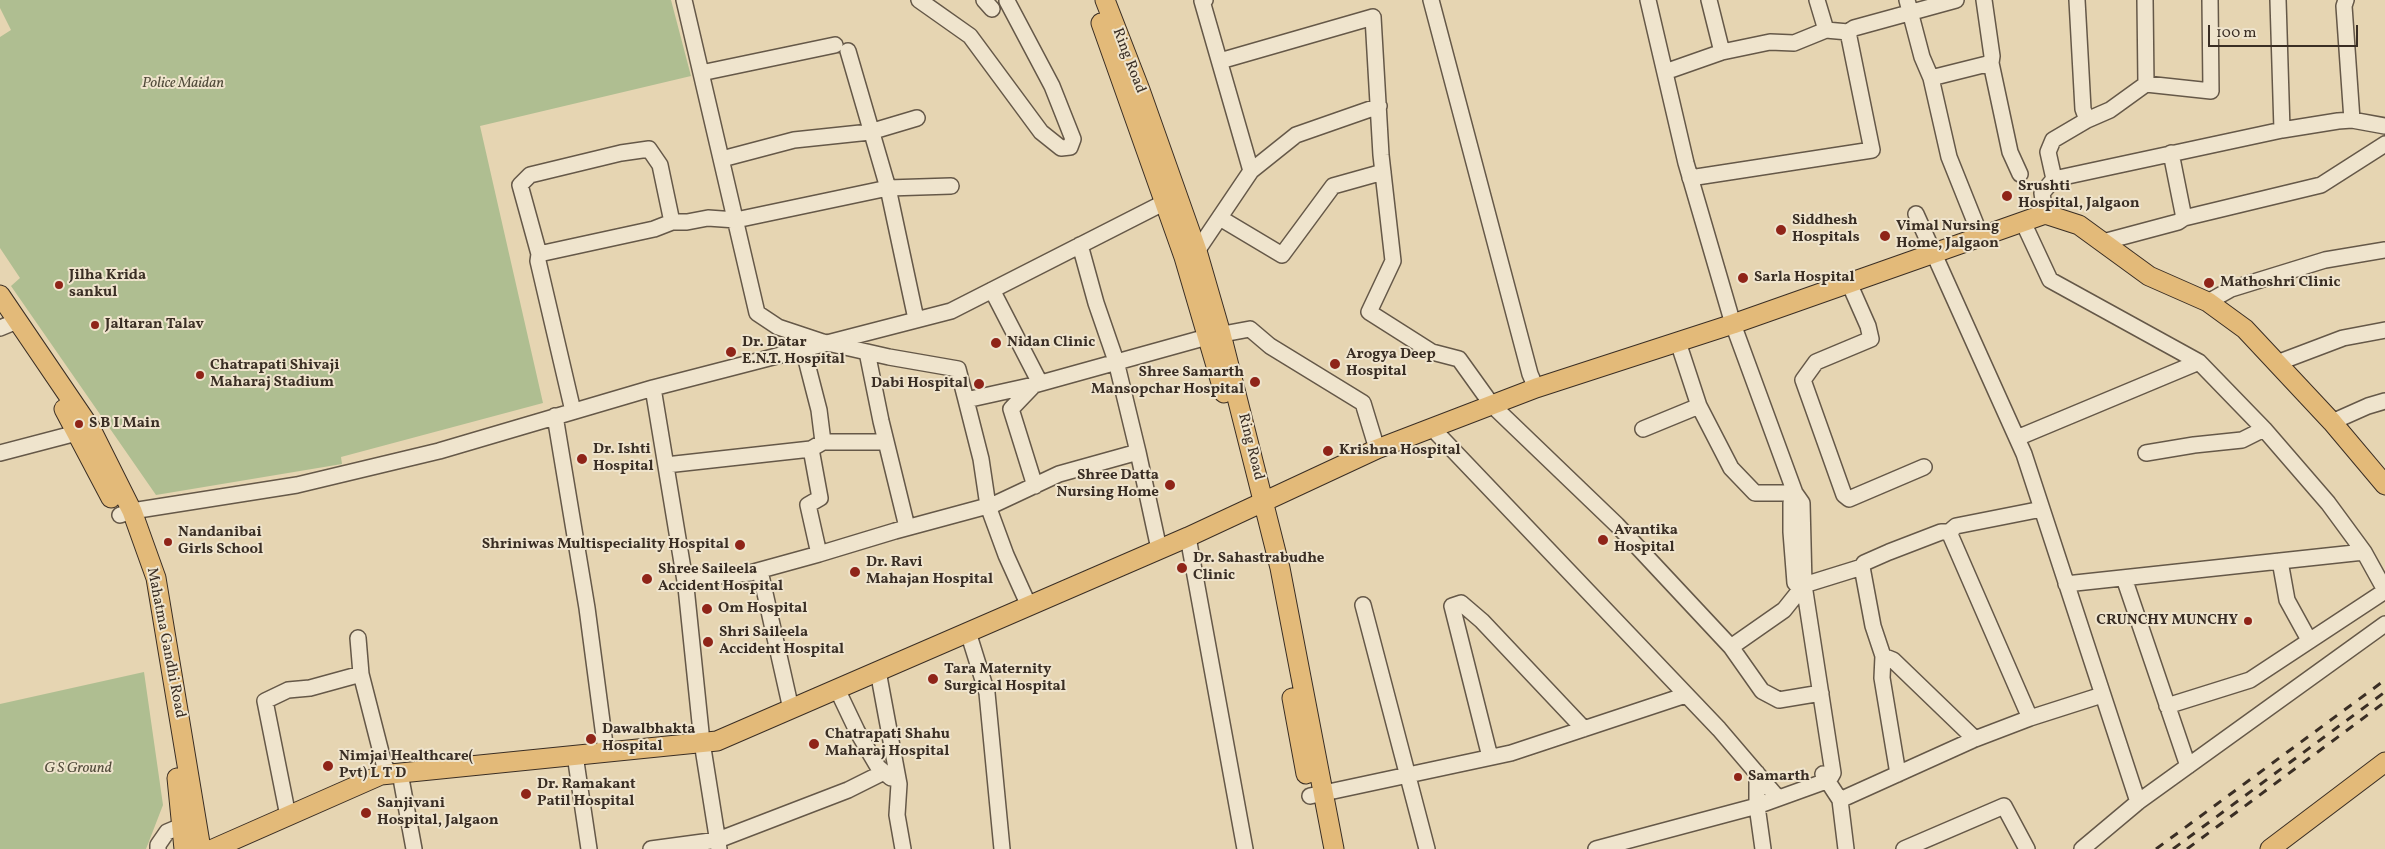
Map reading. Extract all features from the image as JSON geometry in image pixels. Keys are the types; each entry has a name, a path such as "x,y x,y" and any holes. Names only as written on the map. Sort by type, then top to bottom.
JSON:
{"main road":[{"path":"1093,0 1170,200"},
{"name":"Ring Road","path":"1105,0 1140,90 1170,200 1191,254 1214,335 1296,647 1316,794 1334,849"},
{"path":"213,849 381,776 717,741 1188,537 1378,448 1536,388 1733,324 2045,214 2079,225 2149,276 2208,302 2245,329 2332,422 2384,482"},
{"name":"Mahatma Gandhi Road","path":"0,295 6,323 85,431 156,578 190,822 202,849"},
{"path":"2270,849 2385,762"},
{"path":"1316,794 1321,849"},
{"path":"184,849 190,822"}],"street":[{"path":"684,0 757,313 778,327 823,342 958,369 981,459 988,506 1028,606"},
{"path":"919,0 970,36 1041,132 1061,148 1070,146 1073,139 1052,86 1006,1"},
{"path":"1205,0 1202,1 1251,171"},
{"path":"1431,0 1530,374 1536,388"},
{"path":"1596,849 1645,842 1757,806 1829,780 1833,773 1817,694 1800,590 1802,503 1795,493 1733,324 1690,178 1648,0"},
{"path":"1709,0 1722,52"},
{"path":"1817,0 1826,30"},
{"path":"1665,72 1722,52 1770,42 1794,43 1826,30 1848,32 1909,6 1956,0"},
{"path":"1984,0 1992,56 1991,64 2010,152 2020,174"},
{"path":"2077,0 2082,109 2087,120"},
{"path":"2145,0 2146,84"},
{"path":"2054,179 2048,152 2053,140 2087,120 2110,110 2146,84 2211,91 2210,0"},
{"path":"2278,0 2282,130"},
{"path":"2346,0 2344,6 2352,120"},
{"path":"1909,6 1922,57 1931,78 1949,157 1981,237"},
{"path":"1220,61 1373,17 1383,172 1393,261 1370,312 1432,352 1459,359 1492,405 1618,525 1731,648 1762,691 1779,700 1817,694"},
{"path":"1690,178 1872,150 1848,32"},
{"path":"702,73 842,48 888,188 916,319"},
{"path":"1931,78 1991,64"},
{"path":"1191,254 1220,218 1251,171 1296,135 1379,106"},
{"path":"722,159 794,140 870,132 917,118"},
{"path":"2045,214 2042,193 2054,179 2282,130 2352,120 2385,126"},
{"path":"2103,242 2178,222 2184,218 2321,185 2385,144"},
{"path":"573,411 538,261 539,254 520,185 530,175 649,149 660,165 672,222"},
{"path":"2171,153 2184,218"},
{"path":"1220,218 1282,254 1332,186 1383,172"},
{"path":"539,254 654,229 672,222 687,222 708,218 736,220 888,188 952,186"},
{"path":"126,513 297,485 439,451 653,388 823,342 951,311 1170,200"},
{"path":"1916,214 2017,438 2138,802"},
{"path":"2023,222 2050,280 2199,362 2264,429 2328,503 2364,552 2385,590 2250,680 2167,706"},
{"path":"1080,245 1096,303 1116,361 1159,549"},
{"path":"2208,302 2231,289 2325,260 2385,250"},
{"path":"1849,283 1868,326 1871,339 1816,362 1803,380 1844,495 1848,499 1924,467"},
{"path":"992,290 1037,384"},
{"path":"966,400 1037,384 1214,335 1250,329 1270,346 1364,403 1378,448"},
{"path":"2277,363 2343,338 2385,330"},
{"path":"1678,342 1699,406 1732,468 1756,494 1795,493"},
{"path":"803,348 819,410 817,446 820,498 808,504 819,554"},
{"path":"867,352 886,442 907,527"},
{"path":"2017,438 2199,362"},
{"path":"1035,486 1011,409 1037,384"},
{"path":"653,388 685,579 702,742 719,844"},
{"path":"2332,422 2368,406 2385,401"},
{"path":"1642,429 1699,406"},
{"path":"555,416 587,608 606,752"},
{"path":"1432,428 1686,696 1778,798"},
{"path":"2146,453 2242,440 2264,429"},
{"path":"0,453 85,431"},
{"path":"666,465 817,446 886,442"},
{"path":"685,579 760,571 907,527 988,506 1058,474 1138,452"},
{"path":"1731,648 1784,610 1800,590 1862,567 1864,564 1889,552 1941,532 1949,532 1956,526 2042,509"},
{"path":"1949,532 2030,718"},
{"path":"1188,537 1246,849"},
{"path":"2066,584 2364,552"},
{"path":"2280,561 2287,600 2308,640"},
{"path":"1862,567 1873,626 1883,656 1882,678 1898,774"},
{"path":"760,571 791,709"},
{"path":"2124,578 2188,766"},
{"path":"1490,757 1452,606 1460,603 1482,621 1584,729"},
{"path":"1363,605 1427,849"},
{"path":"2082,849 2138,802 2385,624"},
{"path":"968,632 986,693 1002,849"},
{"path":"358,638 361,674 384,764 395,774 414,849"},
{"path":"1883,656 1893,660 1976,739"},
{"path":"878,671 898,784 897,815 903,849"},
{"path":"288,816 265,701 288,690 310,688 361,674"},
{"path":"837,689 857,731 878,767 898,784"},
{"path":"1840,800 1976,739 2030,718 2102,695"},
{"path":"1316,794 1511,753 1686,696"},
{"path":"575,756 589,849"},
{"path":"651,849 719,844 848,790 884,772"},
{"path":"1757,773 1757,806 1763,849"},
{"path":"1829,780 1840,800 1846,849"},
{"path":"1905,849 2004,806 2027,849"},
{"path":"158,849 158,845 168,832 190,822"}],"green space":[{"name":"Police Maidan","path":"0,0 671,0 691,76 480,126 543,403 341,457 342,464 156,495 11,286 20,278 0,248 0,37 11,30 0,8"},
{"name":"G S Ground","path":"144,672 163,805 146,849 0,849 0,704"}],"railway":[{"path":"2156,849 2385,680"},
{"path":"2173,849 2385,692"},
{"path":"2187,849 2385,702"}],"place":[{"name":"Srushti Hospital, Jalgaon","path":"2007,196"},
{"name":"Siddhesh Hospitals","path":"1781,230"},
{"name":"Vimal Nursing Home, Jalgaon","path":"1885,236"},
{"name":"Sarla Hospital","path":"1743,278"},
{"name":"Mathoshri Clinic","path":"2209,283"},
{"name":"Jilha Krida sankul","path":"59,285"},
{"name":"Jaltaran Talav","path":"95,325"},
{"name":"Nidan Clinic","path":"996,343"},
{"name":"Dr. Datar E.N.T. Hospital","path":"731,352"},
{"name":"Arogya Deep Hospital","path":"1335,364"},
{"name":"Chatrapati Shivaji Maharaj Stadium","path":"200,375"},
{"name":"Shree Samarth Mansopchar Hospital","path":"1255,382"},
{"name":"Dabi Hospital","path":"979,384"},
{"name":"S B I Main","path":"79,424"},
{"name":"Krishna Hospital","path":"1328,451"},
{"name":"Dr. Ishti Hospital","path":"582,459"},
{"name":"Shree Datta Nursing Home","path":"1170,485"},
{"name":"Avantika Hospital","path":"1603,540"},
{"name":"Nandanibai Girls School","path":"168,542"},
{"name":"Shriniwas Multispeciality Hospital","path":"740,545"},
{"name":"Dr. Sahastrabudhe Clinic","path":"1182,568"},
{"name":"Dr. Ravi Mahajan Hospital","path":"855,572"},
{"name":"Shree Saileela Accident Hospital","path":"647,579"},
{"name":"Om Hospital","path":"707,609"},
{"name":"CRUNCHY MUNCHY","path":"2248,621"},
{"name":"Shri Saileela Accident Hospital","path":"708,642"},
{"name":"Tara Maternity Surgical Hospital","path":"933,679"},
{"name":"Dawalbhakta Hospital","path":"591,739"},
{"name":"Chatrapati Shahu Maharaj Hospital","path":"814,744"},
{"name":"Nimjai Healthcare( Pvt) L T D","path":"328,766"},
{"name":"Samarth","path":"1738,777"},
{"name":"Dr. Ramakant Patil Hospital","path":"526,794"},
{"name":"Sanjivani Hospital, Jalgaon","path":"366,813"}]}
